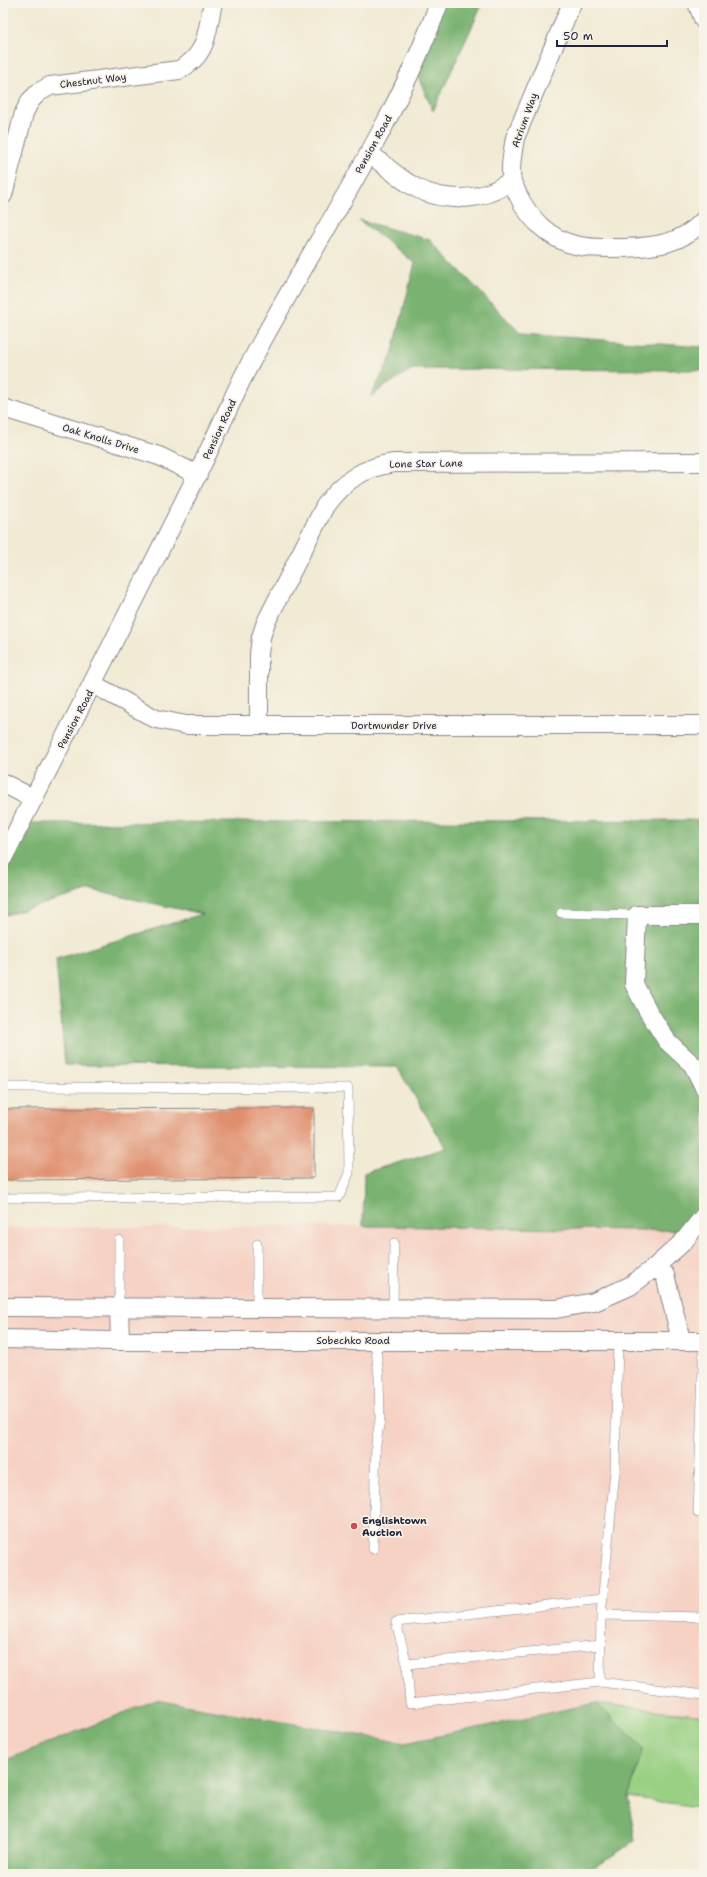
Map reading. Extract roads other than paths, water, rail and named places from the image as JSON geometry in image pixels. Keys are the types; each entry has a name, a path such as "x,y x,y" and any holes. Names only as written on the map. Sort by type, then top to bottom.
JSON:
{"street":[{"name":"Chestnut Way","path":"3,195 24,113 30,102 39,92 58,84 179,70 191,64 203,48 213,3"},
{"name":"Pension Road","path":"3,858 93,684 198,474 242,380 305,262 369,153 395,105 426,40 439,3"},
{"name":"Atrium Way","path":"572,3 515,138 512,155 512,181 523,205 535,221 549,233 562,241 575,245 596,248 657,246 671,243 685,236 704,220"},
{"path":"697,3 704,21"},
{"path":"369,153 408,183 422,191 444,197 462,198 477,196 492,192 512,181"},
{"name":"Oak Knolls Drive","path":"3,408 159,456 198,474"},
{"name":"Lone Star Lane","path":"259,725 259,654 261,636 266,622 325,506 334,493 353,477 382,464 394,463 704,462"},
{"name":"Dortmunder Drive","path":"93,684 126,704 156,719 168,723 186,725 704,725"},
{"path":"3,783 34,799"},
{"path":"704,915 637,915 634,984 648,1011 667,1040 693,1065 704,1087"},
{"path":"3,1307 556,1309 594,1302 630,1286 654,1268 684,1242 704,1216"},
{"path":"654,1268 665,1275 681,1340"},
{"path":"119,1308 120,1340"},
{"name":"Sobechko Road","path":"3,1339 704,1340"}],"lane":[{"path":"561,914 637,915"},
{"path":"3,1087 348,1088 349,1173 339,1197 3,1198"},
{"path":"119,1240 119,1308"},
{"path":"393,1308 394,1243"},
{"path":"257,1244 257,1308"},
{"path":"373,1549 376,1444 380,1419 379,1377 375,1340"},
{"path":"600,1682 602,1599 615,1471 618,1340"},
{"path":"698,1513 704,1340"},
{"path":"602,1599 396,1622 407,1664 410,1703 600,1682 704,1695"},
{"path":"601,1615 704,1617"},
{"path":"407,1664 600,1645"}],"place":[{"name":"Englishtown Auction","path":"354,1526"}]}
